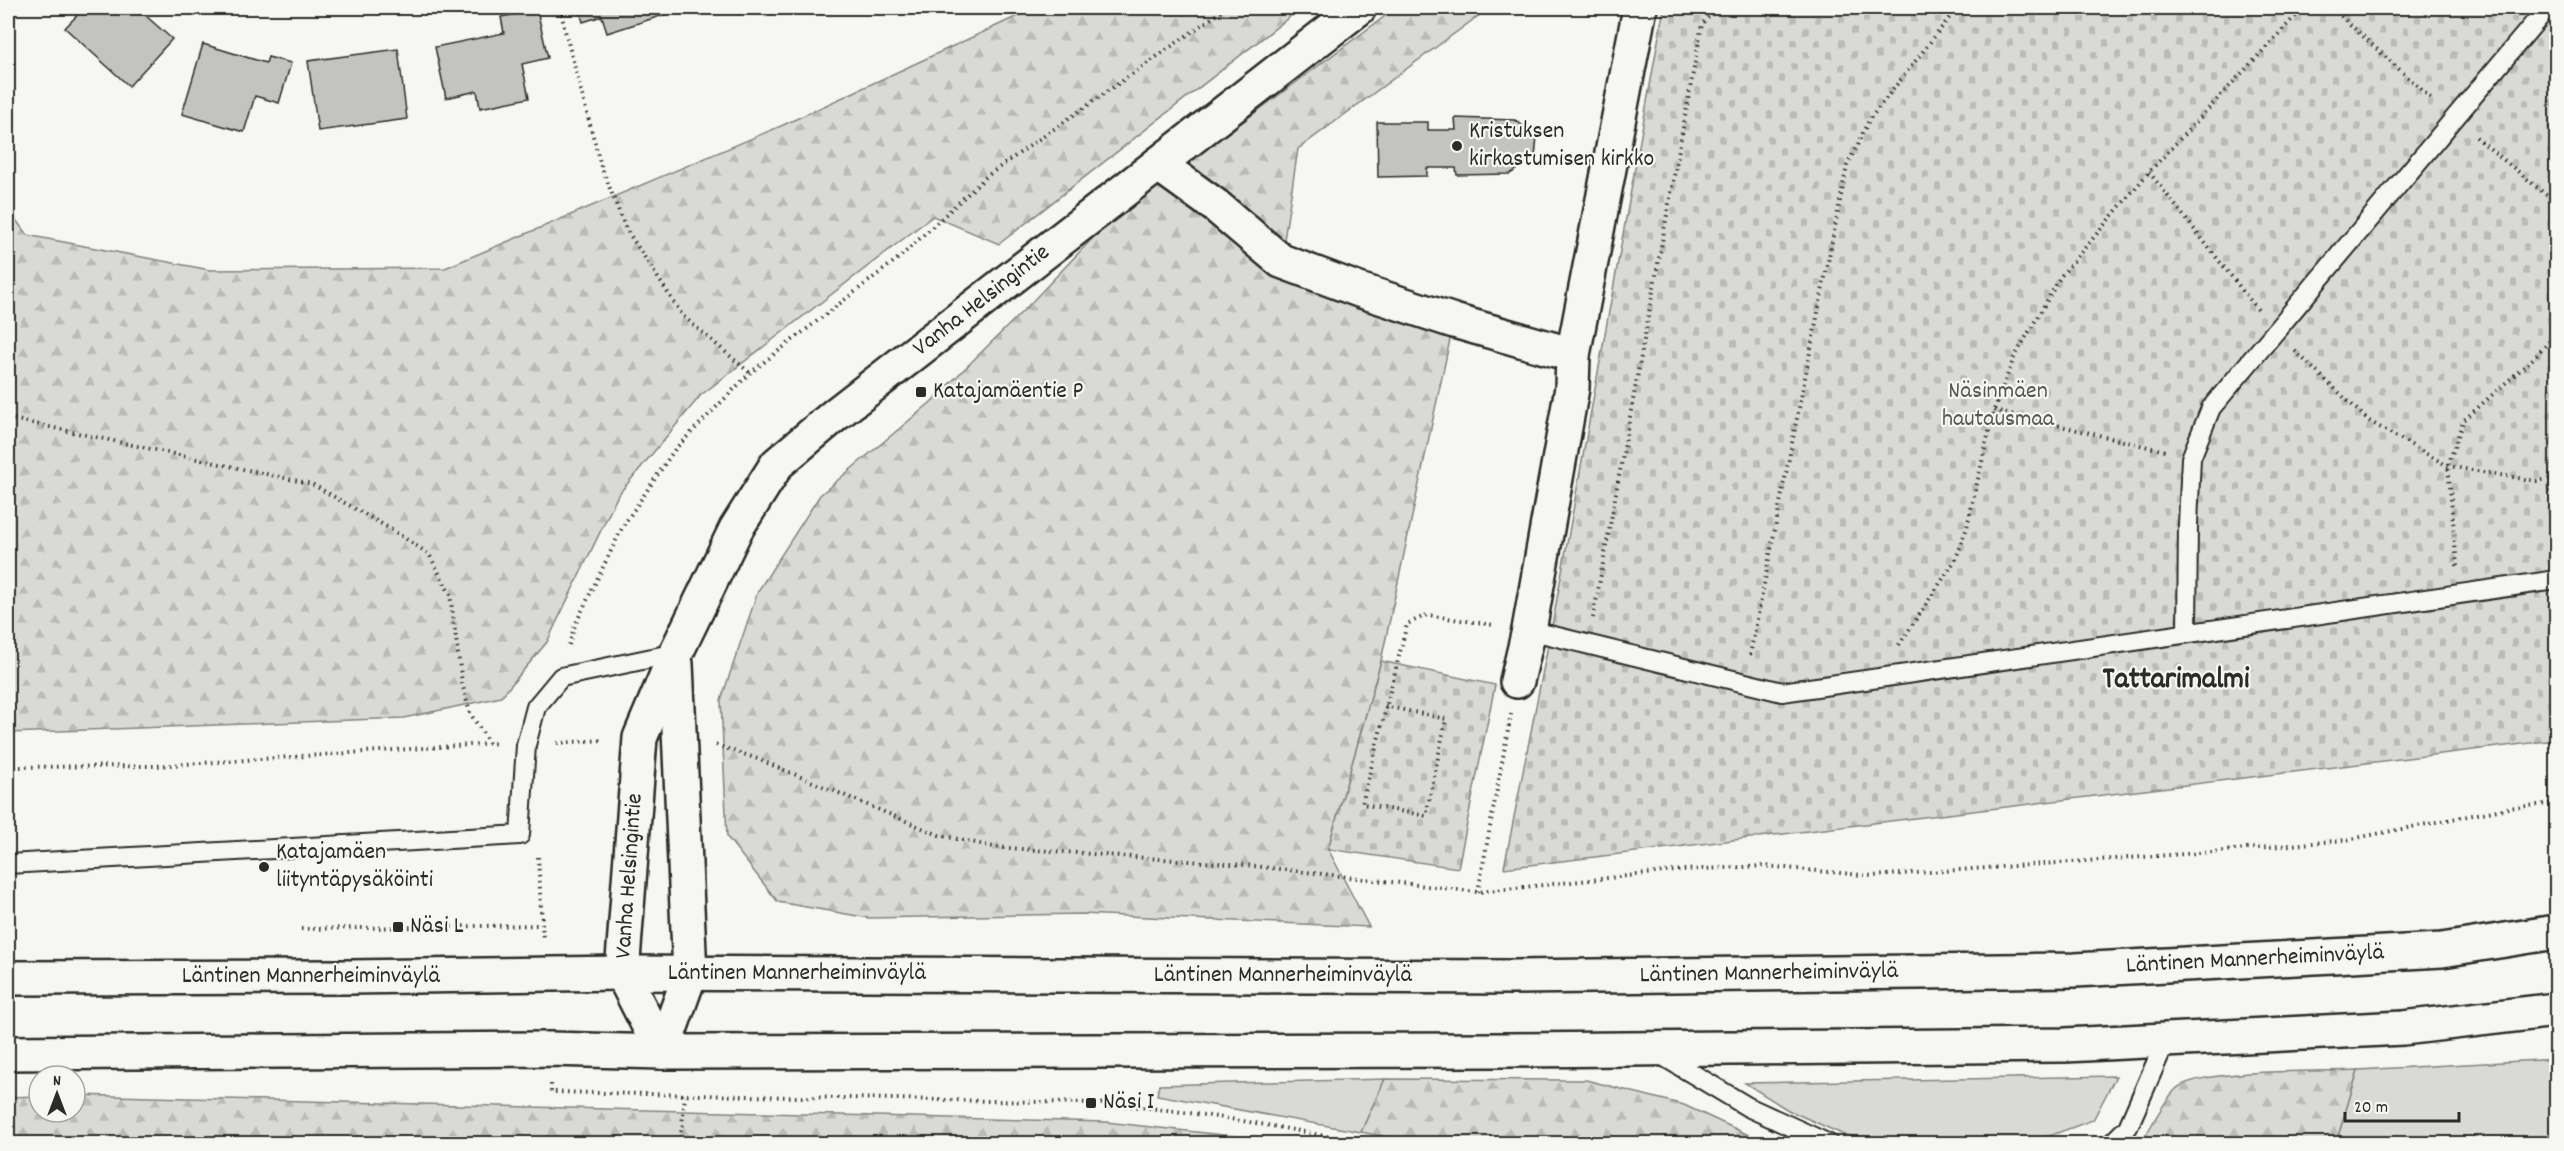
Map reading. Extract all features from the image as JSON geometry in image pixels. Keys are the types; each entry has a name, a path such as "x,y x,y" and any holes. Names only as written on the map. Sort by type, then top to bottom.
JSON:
{"main road":[{"name":"Vanha Helsingintie","path":"662,1052 622,973 640,738 675,653 736,529 777,464 835,415 1359,8"},
{"path":"1517,681 1529,630 1572,388 1573,355 1640,8"},
{"path":"1158,164 1216,206 1281,261 1433,314 1573,355"},
{"name":"Vanha Helsingintie","path":"662,1052 690,974 675,653"},
{"name":"Läntinen Mannerheiminväylä","path":"8,978 622,973 1514,977 2075,970 2442,950 2556,932"},
{"path":"8,1053 550,1049 662,1052 1651,1049 2065,1045 2403,1028 2556,1010"}],"lane":[{"path":"2187,632 2191,458 2211,408 2547,8"},
{"path":"1529,630 1782,692 1879,676 2556,580"},
{"path":"8,864 520,835 526,745 536,707 561,677 675,653"},
{"path":"2111,1143 2128,1127 2166,1040"},
{"path":"1651,1049 1748,1107 1828,1143"}],"path":[{"path":"561,8 601,166 626,229 683,316 750,373"},
{"path":"561,677 575,625 623,526 675,449 750,373 900,257 987,176 1226,8"},
{"path":"1588,645 1702,24 1716,8"},
{"path":"1744,682 1847,166 1869,120 1957,8"},
{"path":"1879,676 1956,559 1994,410 2014,358 2061,276 2149,172 2303,8"},
{"path":"2149,172 2275,332 2369,421 2448,466 2536,481 2556,478"},
{"path":"2460,594 2448,466 2463,421 2537,355 2556,334"},
{"path":"1994,410 2191,458"},
{"path":"8,418 312,484 429,554 450,594 462,682 470,713 489,743"},
{"path":"1385,706 1446,719 1426,816 1362,804 1385,706 1407,624 1427,615 1529,630"},
{"path":"1478,892 1517,681"},
{"path":"8,766 156,766 489,743 526,745 640,738"},
{"path":"680,740 711,744 758,759 939,835 994,847 1245,865 1478,892 1706,869 1764,866 1873,876 2235,850 2346,840 2508,808 2556,803"},
{"path":"538,848 540,925 549,975"},
{"path":"301,929 540,925"},
{"path":"550,1049 551,1092 1079,1103 1148,1107 1364,1143"},
{"path":"680,1143 685,1096"}],"green space":[{"path":"1035,8 1301,8 999,244 933,216 701,395 618,495 547,642 501,697 404,718 8,733 8,209 27,235 210,270 445,268 781,126"},
{"path":"1396,8 1489,8 1298,149 1281,260 1454,321 1381,661 1328,849 1369,927 1082,914 869,918 778,902 727,837 721,700 758,591 820,495 930,403 1027,307 1109,221"},
{"name":"Näsinmäen hautausmaa","path":"1664,8 2556,8 2556,740 1504,868 1555,610"},
{"path":"1381,661 1495,685 1458,868 1328,849"},
{"path":"2556,1059 2556,1143 2336,1143 2358,1070"},
{"path":"2358,1070 2336,1143 2141,1143 2171,1095 2188,1082 2209,1077 2262,1072"},
{"path":"2116,1076 2093,1120 2049,1136 2001,1143 1915,1142 1844,1135 1788,1110 1745,1083"},
{"path":"1385,1079 1361,1132 1157,1095 1159,1085"},
{"path":"1385,1079 1586,1080 1684,1105 1766,1143 1398,1143 1391,1138 1361,1132"},
{"path":"87,1095 1106,1122 1277,1143 8,1143 8,1097 27,1096 27,1124 87,1124"}],"building":[{"path":"84,8 137,8 172,39 129,86 65,28"},
{"path":"579,8 668,8 670,13 607,33 602,16 583,22"},
{"path":"537,10 548,58 522,64 529,98 480,108 477,91 446,98 435,47 504,33 501,17"},
{"path":"203,44 266,63 268,57 291,63 279,103 255,96 244,132 182,114"},
{"path":"398,49 407,119 318,131 308,61"},
{"name":"Kristuksen kirkastumisen kirkko","path":"1455,118 1515,120 1537,136 1535,157 1510,174 1457,175 1456,168 1427,168 1427,176 1378,177 1377,122 1428,122 1428,130 1456,130"}],"place":[{"name":"Kristuksen kirkastumisen kirkko","path":"1457,146"},
{"name":"Katajamäentie P","path":"921,392"},
{"name":"Katajamäen liityntäpysäköinti","path":"264,867"},
{"name":"Näsi L","path":"398,927"},
{"name":"Näsi I","path":"1091,1103"}],"district":[{"name":"Tattarimalmi","path":"2176,681"}]}
